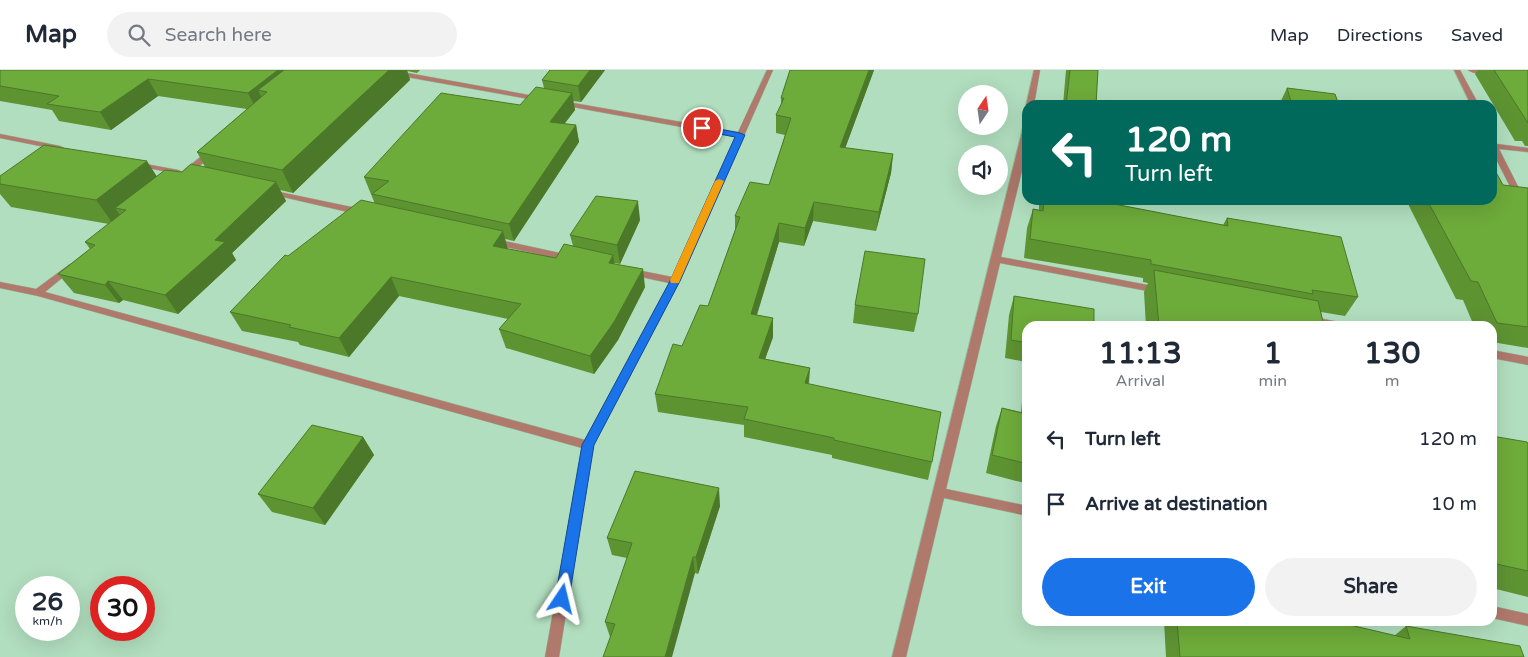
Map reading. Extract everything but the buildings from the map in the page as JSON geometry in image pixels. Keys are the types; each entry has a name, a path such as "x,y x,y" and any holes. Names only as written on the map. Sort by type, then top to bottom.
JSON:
{"street":[{"path":"378,70 545,100"},
{"path":"552,657 588,445 675,281 770,70"},
{"path":"1031,100 1036,70"},
{"path":"1457,70 1472,100"},
{"path":"1471,70 1500,74"},
{"path":"554,102 740,135"},
{"path":"0,136 68,150"},
{"path":"127,162 186,177 223,143"},
{"path":"1497,145 1528,150"},
{"path":"1497,152 1528,214"},
{"path":"899,657 1022,154"},
{"path":"262,191 368,214"},
{"path":"483,239 579,260"},
{"path":"996,259 1170,293"},
{"path":"38,293 77,261"},
{"path":"627,271 675,281"},
{"path":"0,284 588,445"},
{"path":"1306,319 1317,321"},
{"path":"1497,355 1528,361"},
{"path":"939,492 1022,510"},
{"path":"1497,613 1528,620"}],"slow traffic":[{"path":"675,280 719,181"}],"route":[{"path":"562,599 588,445 675,281 740,135 702,128"}]}
